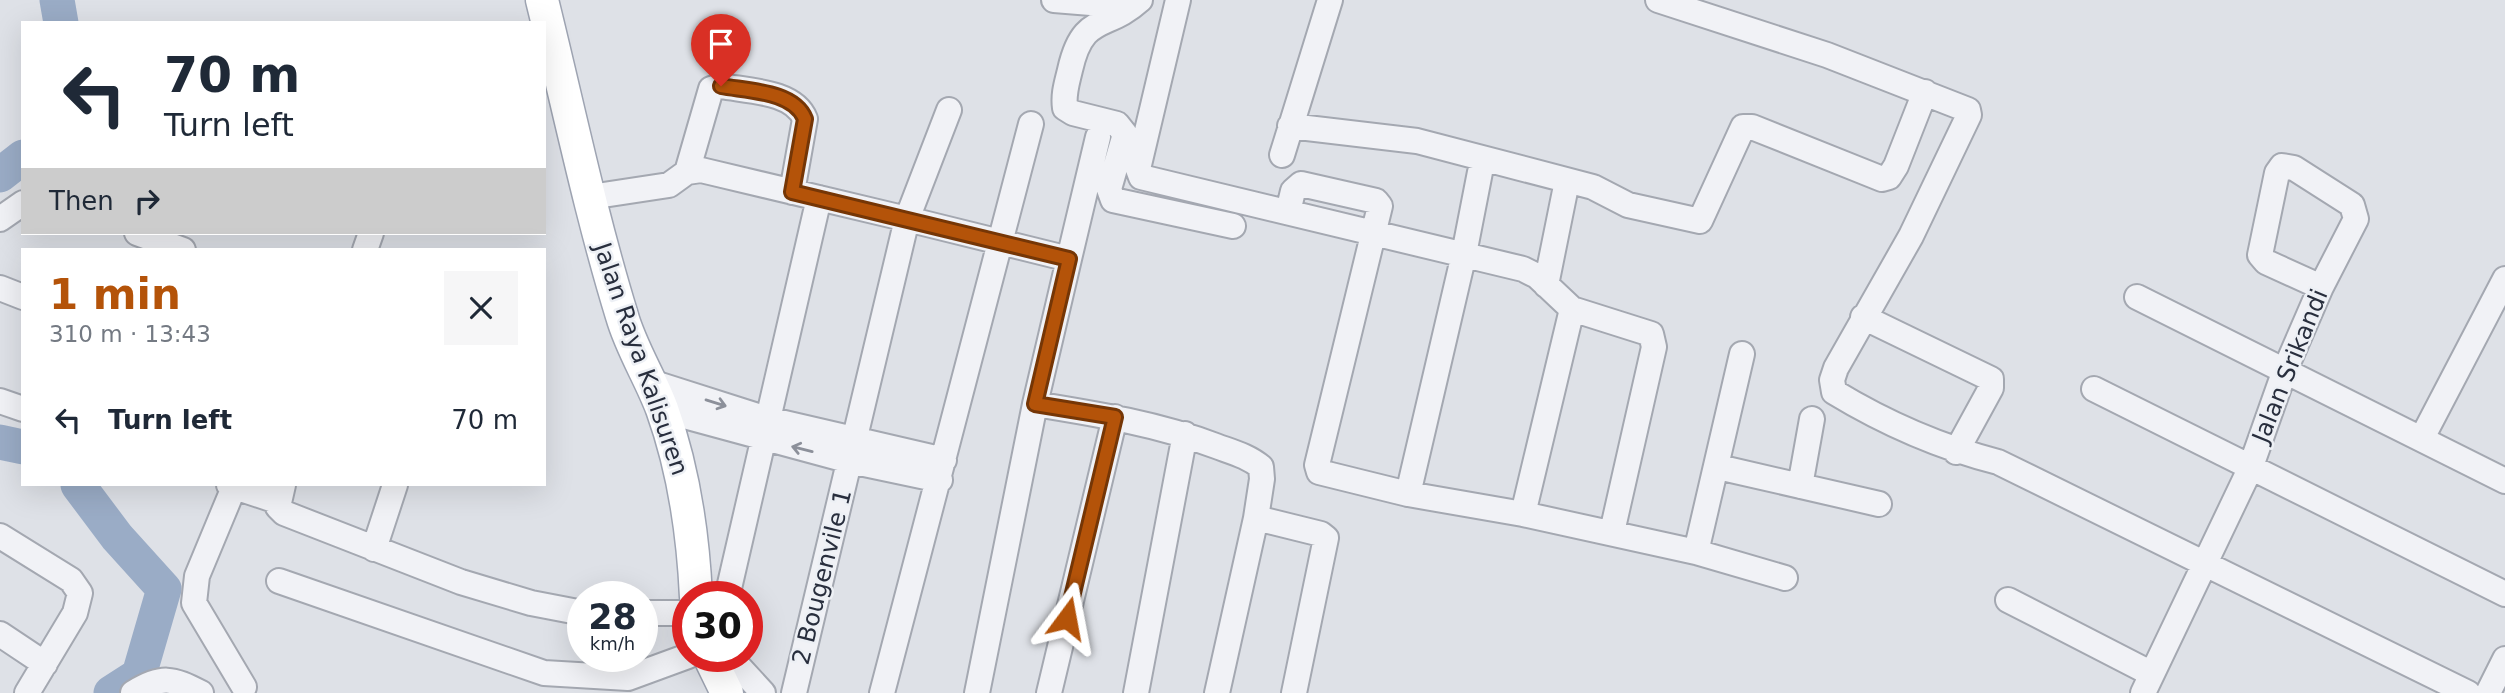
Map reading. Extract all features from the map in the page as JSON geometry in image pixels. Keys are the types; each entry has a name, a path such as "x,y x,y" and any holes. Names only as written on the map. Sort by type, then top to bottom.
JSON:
{"main road":[{"name":"Jalan Raya Kalisuren","path":"542,0 623,320 657,396 678,459 693,529 695,581"},
{"path":"717,672 727,693"}],"street":[{"path":"1054,0 1136,3"},
{"path":"1178,0 1138,169 1141,177 1375,231 1523,269 1546,285 1572,309 1646,331 1654,339 1612,532"},
{"path":"1282,155 1330,0"},
{"path":"1658,0 1925,92 1965,107 1969,115 1911,236 1836,369 1832,380 1834,392 1863,410 1956,452 1998,462 2469,693"},
{"path":"1136,3 1081,35 1074,49 1063,98 1065,108 1073,113 1117,124 1123,128 1125,134 1108,189 1113,200 1233,226"},
{"path":"687,172 706,101 711,89 721,86 789,100 801,108 805,119 792,192"},
{"path":"1290,126 1417,141 1593,187 1628,205 1700,221 1743,127 1752,127 1882,179 1888,177 1896,166 1925,92"},
{"name":"2 Bougenvile 1","path":"794,693 907,219 949,110"},
{"path":"882,693 1031,124"},
{"path":"977,693 1035,404 1098,136"},
{"name":"Jalan Srikandi","path":"2147,683 2250,469 2285,370 2356,213 2352,205 2294,168 2282,166 2277,173 2260,252 2266,262 2321,287"},
{"path":"590,197 669,186 687,172 701,170 1069,259"},
{"path":"1408,494 1464,254 1480,172"},
{"path":"1546,285 1565,191"},
{"path":"731,581 819,198"},
{"path":"0,219 21,204"},
{"path":"1375,231 1317,465 1322,475 1612,532 1696,552 1785,578"},
{"path":"142,235 178,248"},
{"path":"2422,438 2505,279"},
{"path":"0,288 21,296"},
{"path":"2137,297 2505,481"},
{"path":"1524,514 1572,309"},
{"path":"1863,317 1991,379 1991,388 1956,452"},
{"path":"1696,552 1718,467 1742,354"},
{"path":"2094,389 2505,594"},
{"path":"657,396 764,429 942,470"},
{"path":"0,401 21,408"},
{"path":"1035,404 1115,417 1185,434 1251,459 1261,467 1262,479 1256,519 1217,693"},
{"path":"1049,693 1115,417"},
{"path":"1800,486 1812,419"},
{"path":"1136,693 1185,434"},
{"path":"1718,467 1879,504"},
{"path":"244,687 194,603 197,576 231,486 280,493 278,508 284,513 374,549 520,600 567,610"},
{"path":"374,549 395,486"},
{"path":"1256,519 1321,534 1326,538 1294,693"},
{"path":"0,536 71,580 80,593 75,613 27,693"},
{"path":"279,581 543,683 627,685 672,664"},
{"path":"2008,600 2147,683"},
{"path":"0,634 45,664"},
{"path":"2488,693 2505,659"},
{"path":"744,672 763,693"},
{"path":"133,693 164,679 179,681 201,693"}],"waterway":[{"path":"57,0 61,21"},
{"path":"0,175 21,159"},
{"path":"0,442 21,447"},
{"path":"79,486 117,537 164,589 139,675 111,693"}],"route":[{"path":"721,86 789,100 801,108 805,119 792,192 1069,259 1035,404 1115,417 1067,618"}]}
